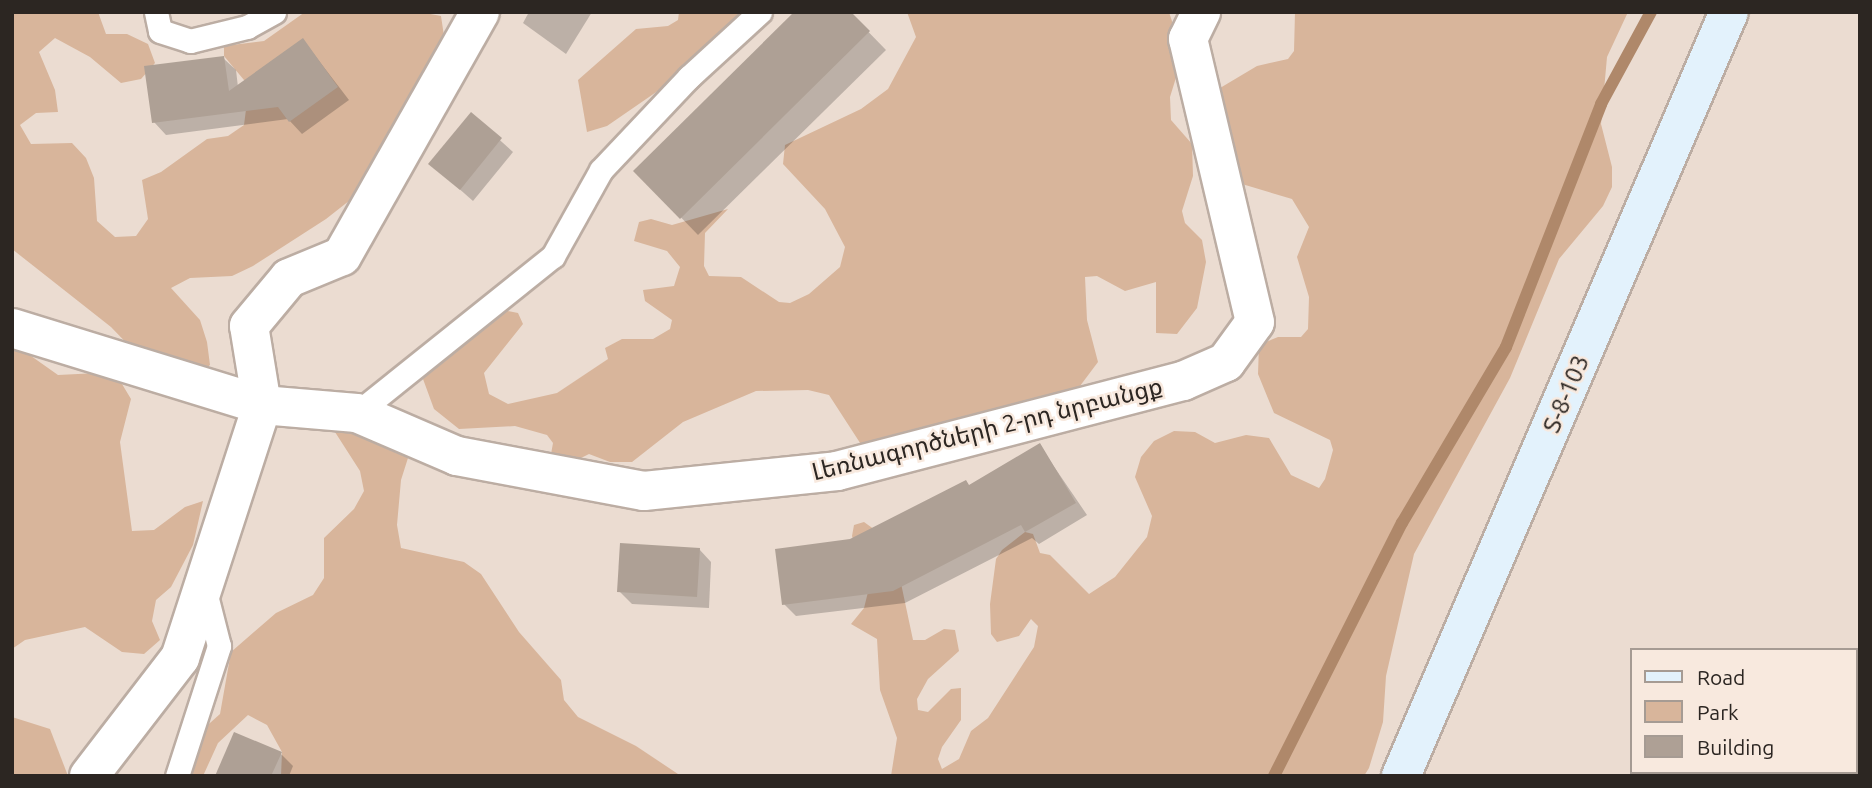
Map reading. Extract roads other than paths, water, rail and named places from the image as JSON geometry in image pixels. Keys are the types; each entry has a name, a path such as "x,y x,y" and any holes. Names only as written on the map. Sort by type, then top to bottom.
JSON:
{"street":[{"path":"89,776 180,658 262,405 249,326 289,278 342,256 481,12"},
{"name":"Լեռնագործների 2-րդ նրբանցք","path":"12,328 262,405 357,413 457,456 644,491 837,471 1183,381 1226,362 1255,321 1188,39 1201,12"},
{"name":"Տ-8-103","path":"1401,776 1729,12"}],"lane":[{"path":"156,12 160,31 190,41 247,27 274,12"},
{"path":"357,413 553,256 601,170 689,76 760,12"},
{"path":"177,776 219,646 204,584"}],"waterway":[{"path":"1274,776 1402,523 1506,347 1601,104 1651,12"}]}
